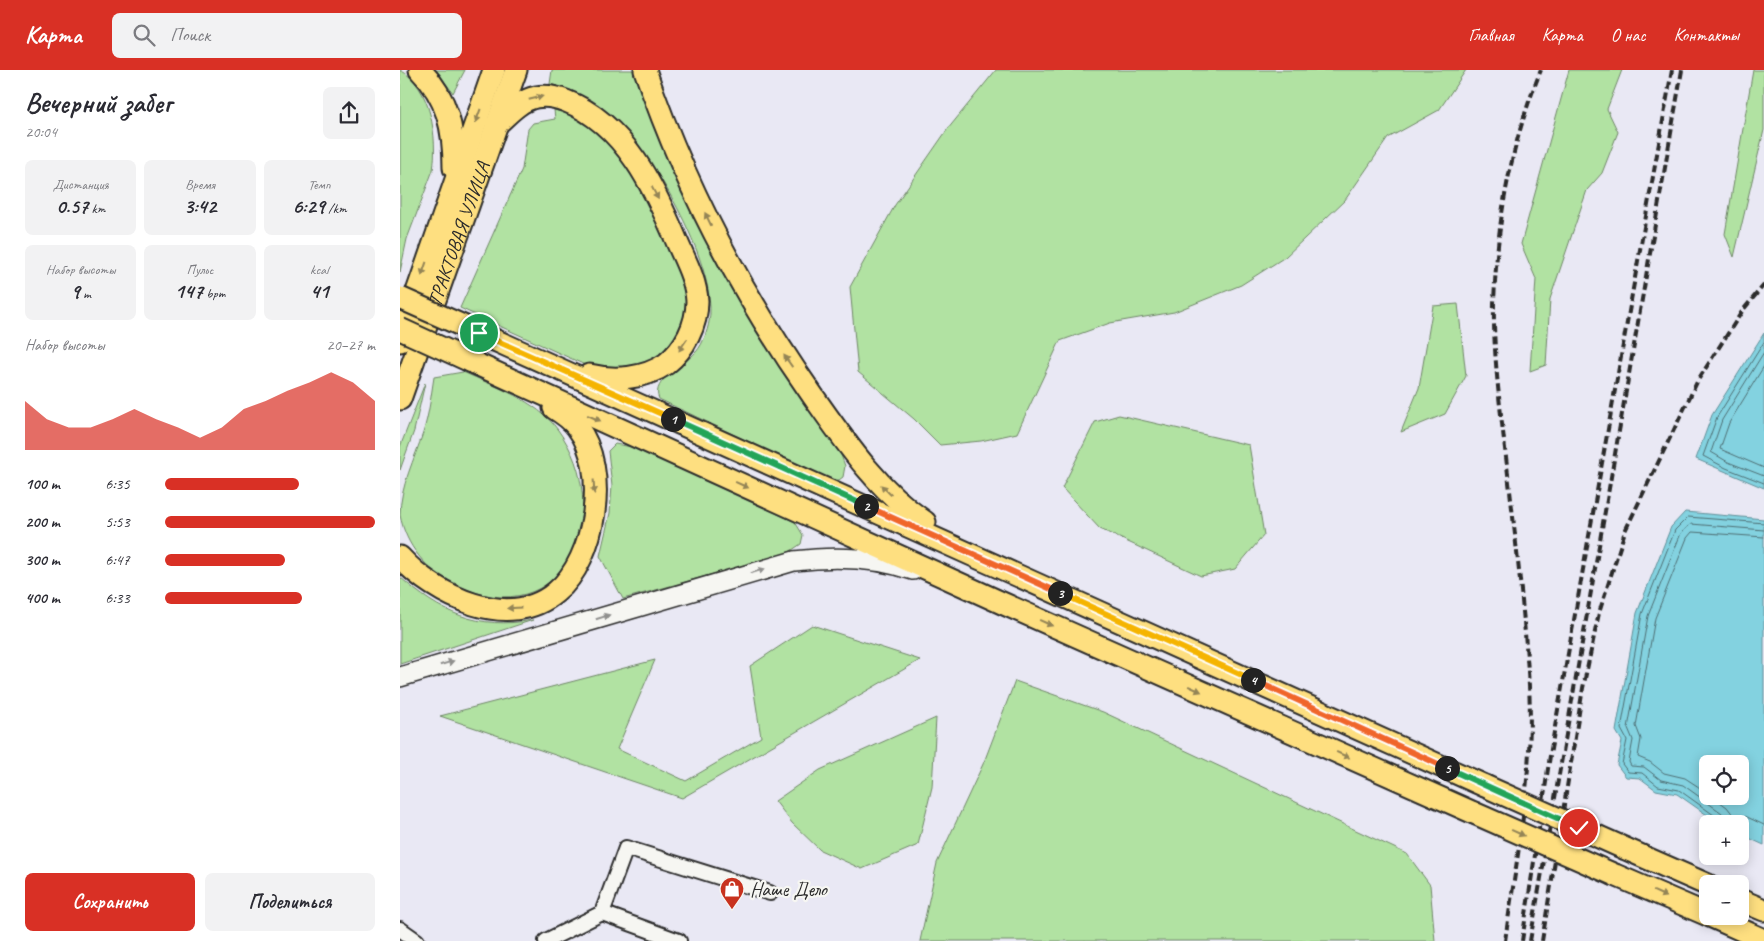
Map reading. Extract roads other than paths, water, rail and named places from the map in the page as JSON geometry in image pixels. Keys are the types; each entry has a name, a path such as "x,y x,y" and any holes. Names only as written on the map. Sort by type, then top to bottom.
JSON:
{"main road":[{"path":"420,70 434,85 446,108 454,137 454,181"},
{"name":"ТРАКТОВАЯ УЛИЦА","path":"400,341 494,70"},
{"name":"ТРАКТОВАЯ УЛИЦА","path":"400,399 516,70"},
{"path":"645,70 674,148 736,276 776,343 840,435 876,480 902,505 928,524 1015,572"},
{"path":"479,333 590,376 622,378 647,373 673,358 688,337 696,311 695,284 658,199 632,157 602,123 578,106 551,96 543,96 535,97 518,106 496,126"},
{"path":"400,298 1015,572 1699,881"},
{"path":"400,329 1002,603 1699,912"},
{"path":"400,557 434,586 459,599 488,607 512,608 538,602 556,593 574,572 587,544 592,527 595,489 590,454 578,428 555,408 470,362"},
{"path":"400,677 783,563 812,558 863,560 898,565 1002,603"},
{"path":"1749,904 1764,910"},
{"path":"1730,925 1764,940"}],"street":[{"path":"546,941 602,914 626,848 770,893"},
{"path":"602,914 679,941"},
{"path":"400,929 418,941"}],"water":[{"path":"1764,333 1764,488 1696,459 1712,415"},
{"path":"1685,512 1764,519 1764,845 1749,838 1749,815 1707,815 1677,794 1656,790 1640,778 1626,777 1617,765 1622,741 1616,731 1637,613 1671,527"}],"railway":[{"path":"1505,941 1527,782 1530,718 1522,600 1497,380 1494,303 1498,243 1507,184 1521,127 1541,70"},
{"path":"1522,941 1551,749 1672,70"},
{"path":"1530,941 1682,70"},
{"path":"1542,941 1583,688 1599,613 1625,531 1698,380 1743,310 1764,285"}],"place":[{"name":"Наше Дело","path":"732,910"}]}
